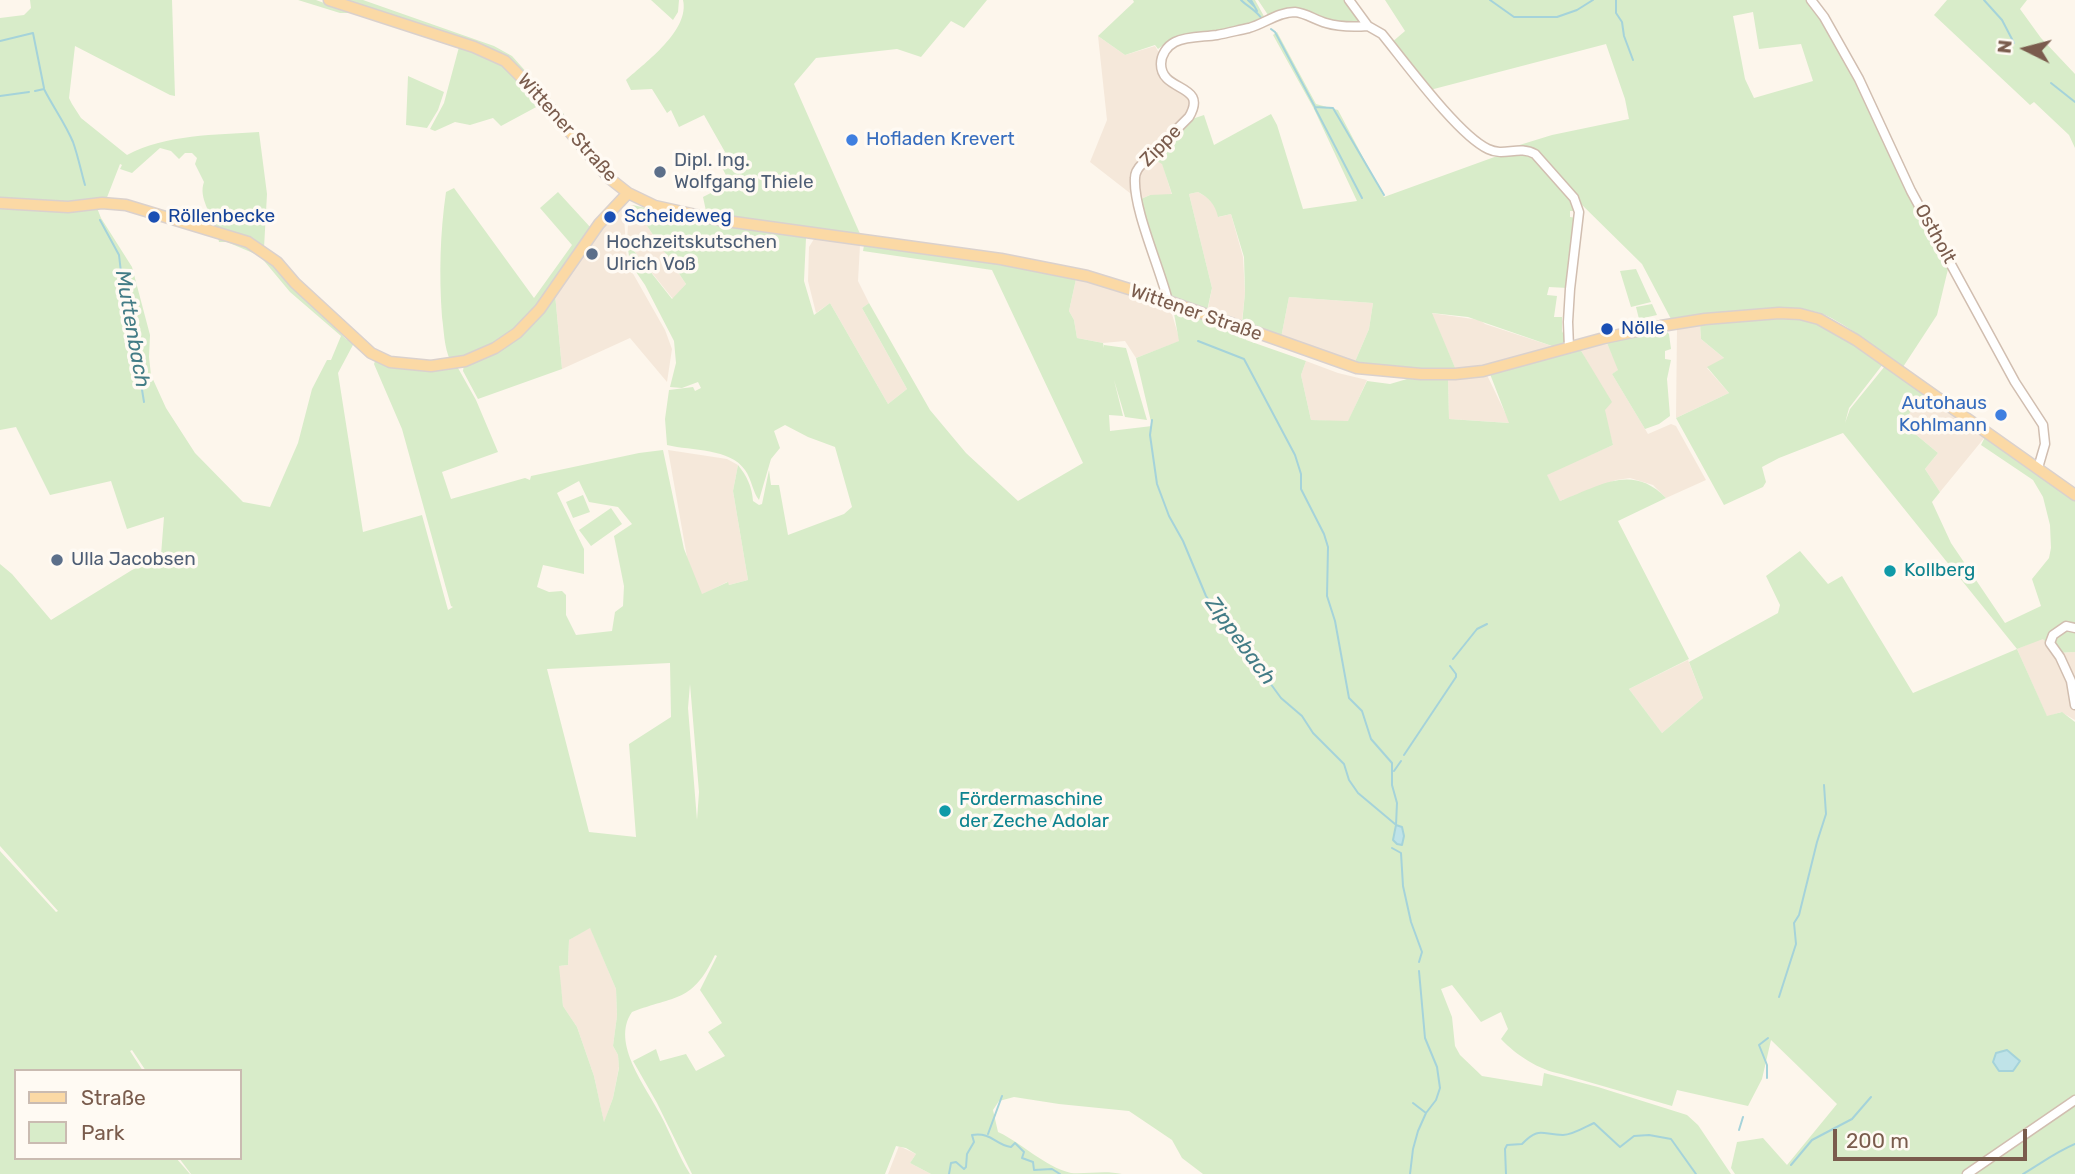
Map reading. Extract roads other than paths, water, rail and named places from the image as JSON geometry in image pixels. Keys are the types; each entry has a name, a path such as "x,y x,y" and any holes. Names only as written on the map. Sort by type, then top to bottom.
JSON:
{"main road":[{"name":"Wittener Straße","path":"329,0 474,47 505,61 536,92 609,177 628,193 655,206 719,220 1001,259 1057,270 1168,301 1346,366 1378,372 1455,374 1501,367 1619,335 1705,319 1779,313 1812,317 1825,321 1856,340 2075,495"},
{"path":"0,202 68,206 102,203 127,205 248,242 277,262 295,283 371,353 390,362 431,366 465,361 495,348 517,333 540,309 598,224 628,193"}],"street":[{"path":"1349,0 1368,26 1382,34 1466,133 1494,152 1526,149 1535,154 1574,198 1580,212 1567,322 1569,348"},
{"name":"Ostholt","path":"1811,0 1859,79 1911,191 2015,382 2043,425 2045,444 2038,468"},
{"name":"Zippe","path":"1168,301 1140,210 1135,178 1142,164 1194,109 1193,97 1189,92 1164,76 1161,64 1167,48 1179,41 1253,27 1291,12 1325,23 1368,26"},
{"path":"2075,628 2066,626 2053,635 2050,643 2071,681 2075,705"},
{"path":"1967,1174 2075,1100"}],"water":[{"path":"1396,825 1402,827 1402,845 1393,840"},
{"path":"2007,1050 2020,1061 2013,1071 1999,1071 1993,1062 1996,1053"}],"waterway":[{"path":"1241,0 1262,19"},
{"path":"1248,0 1254,6"},
{"path":"1251,0 1257,11"},
{"path":"1490,0 1514,17 1557,17 1577,10 1593,0"},
{"path":"1616,0 1616,13 1622,22 1633,60"},
{"path":"1984,0 2002,20 2014,43"},
{"path":"1271,29 1315,107 1333,108 1384,195"},
{"path":"0,41 33,33 44,88"},
{"path":"2051,83 2075,102"},
{"name":"Muttenbach","path":"35,91 44,89 66,128 75,147 85,185"},
{"name":"Muttenbach","path":"0,96 29,92"},
{"path":"1315,108 1362,198"},
{"name":"Muttenbach","path":"100,220 119,255 122,281 138,335 138,365 144,402"},
{"path":"1198,341 1244,359 1295,455 1301,474 1301,489 1328,547 1327,596 1335,621 1349,698 1362,711 1371,739 1392,763 1392,785 1397,803 1396,825"},
{"name":"Zippebach","path":"1152,420 1150,435 1157,484 1206,596 1281,698 1302,716 1313,733 1344,764 1349,780 1358,793 1395,824"},
{"path":"1453,659 1477,629 1487,624"},
{"path":"1404,755 1456,677 1450,666"},
{"path":"1394,771 1401,761"},
{"path":"1779,997 1796,944 1794,923 1799,915 1826,814 1824,785"},
{"name":"Zippebach","path":"1392,848 1401,853 1403,886 1411,922 1422,952 1419,962"},
{"name":"Zippebach","path":"1410,1174 1418,1131 1440,1088 1437,1067 1425,1038 1419,971"},
{"path":"1767,1078 1767,1065 1759,1045 1768,1038"},
{"path":"988,1134 1002,1096"},
{"path":"1791,1165 1812,1140 1852,1119 1871,1097"},
{"path":"1413,1103 1426,1113"},
{"path":"1739,1130 1743,1117"},
{"path":"1506,1174 1507,1145 1522,1144 1537,1133 1571,1134 1594,1123 1620,1147 1634,1136 1649,1135 1671,1139 1696,1174"},
{"path":"949,1174 951,1163 956,1162 964,1169 966,1167 967,1154 974,1142 972,1135 989,1137 1011,1147 1015,1143 1024,1152 1022,1158 1033,1162 1034,1170 1052,1169 1060,1174"},
{"path":"2023,1174 2075,1144"}],"place":[{"name":"Hofladen Krevert","path":"852,140"},
{"name":"Dipl. Ing. Wolfgang Thiele","path":"660,172"},
{"name":"Röllenbecke","path":"154,217"},
{"name":"Scheideweg","path":"610,217"},
{"name":"Hochzeitskutschen Ulrich Voß","path":"592,254"},
{"name":"Nölle","path":"1607,329"},
{"name":"Autohaus Kohlmann","path":"2001,415"},
{"name":"Ulla Jacobsen","path":"57,560"},
{"name":"Kollberg","path":"1890,571"},
{"name":"Fördermaschine der Zeche Adolar","path":"945,811"}]}
